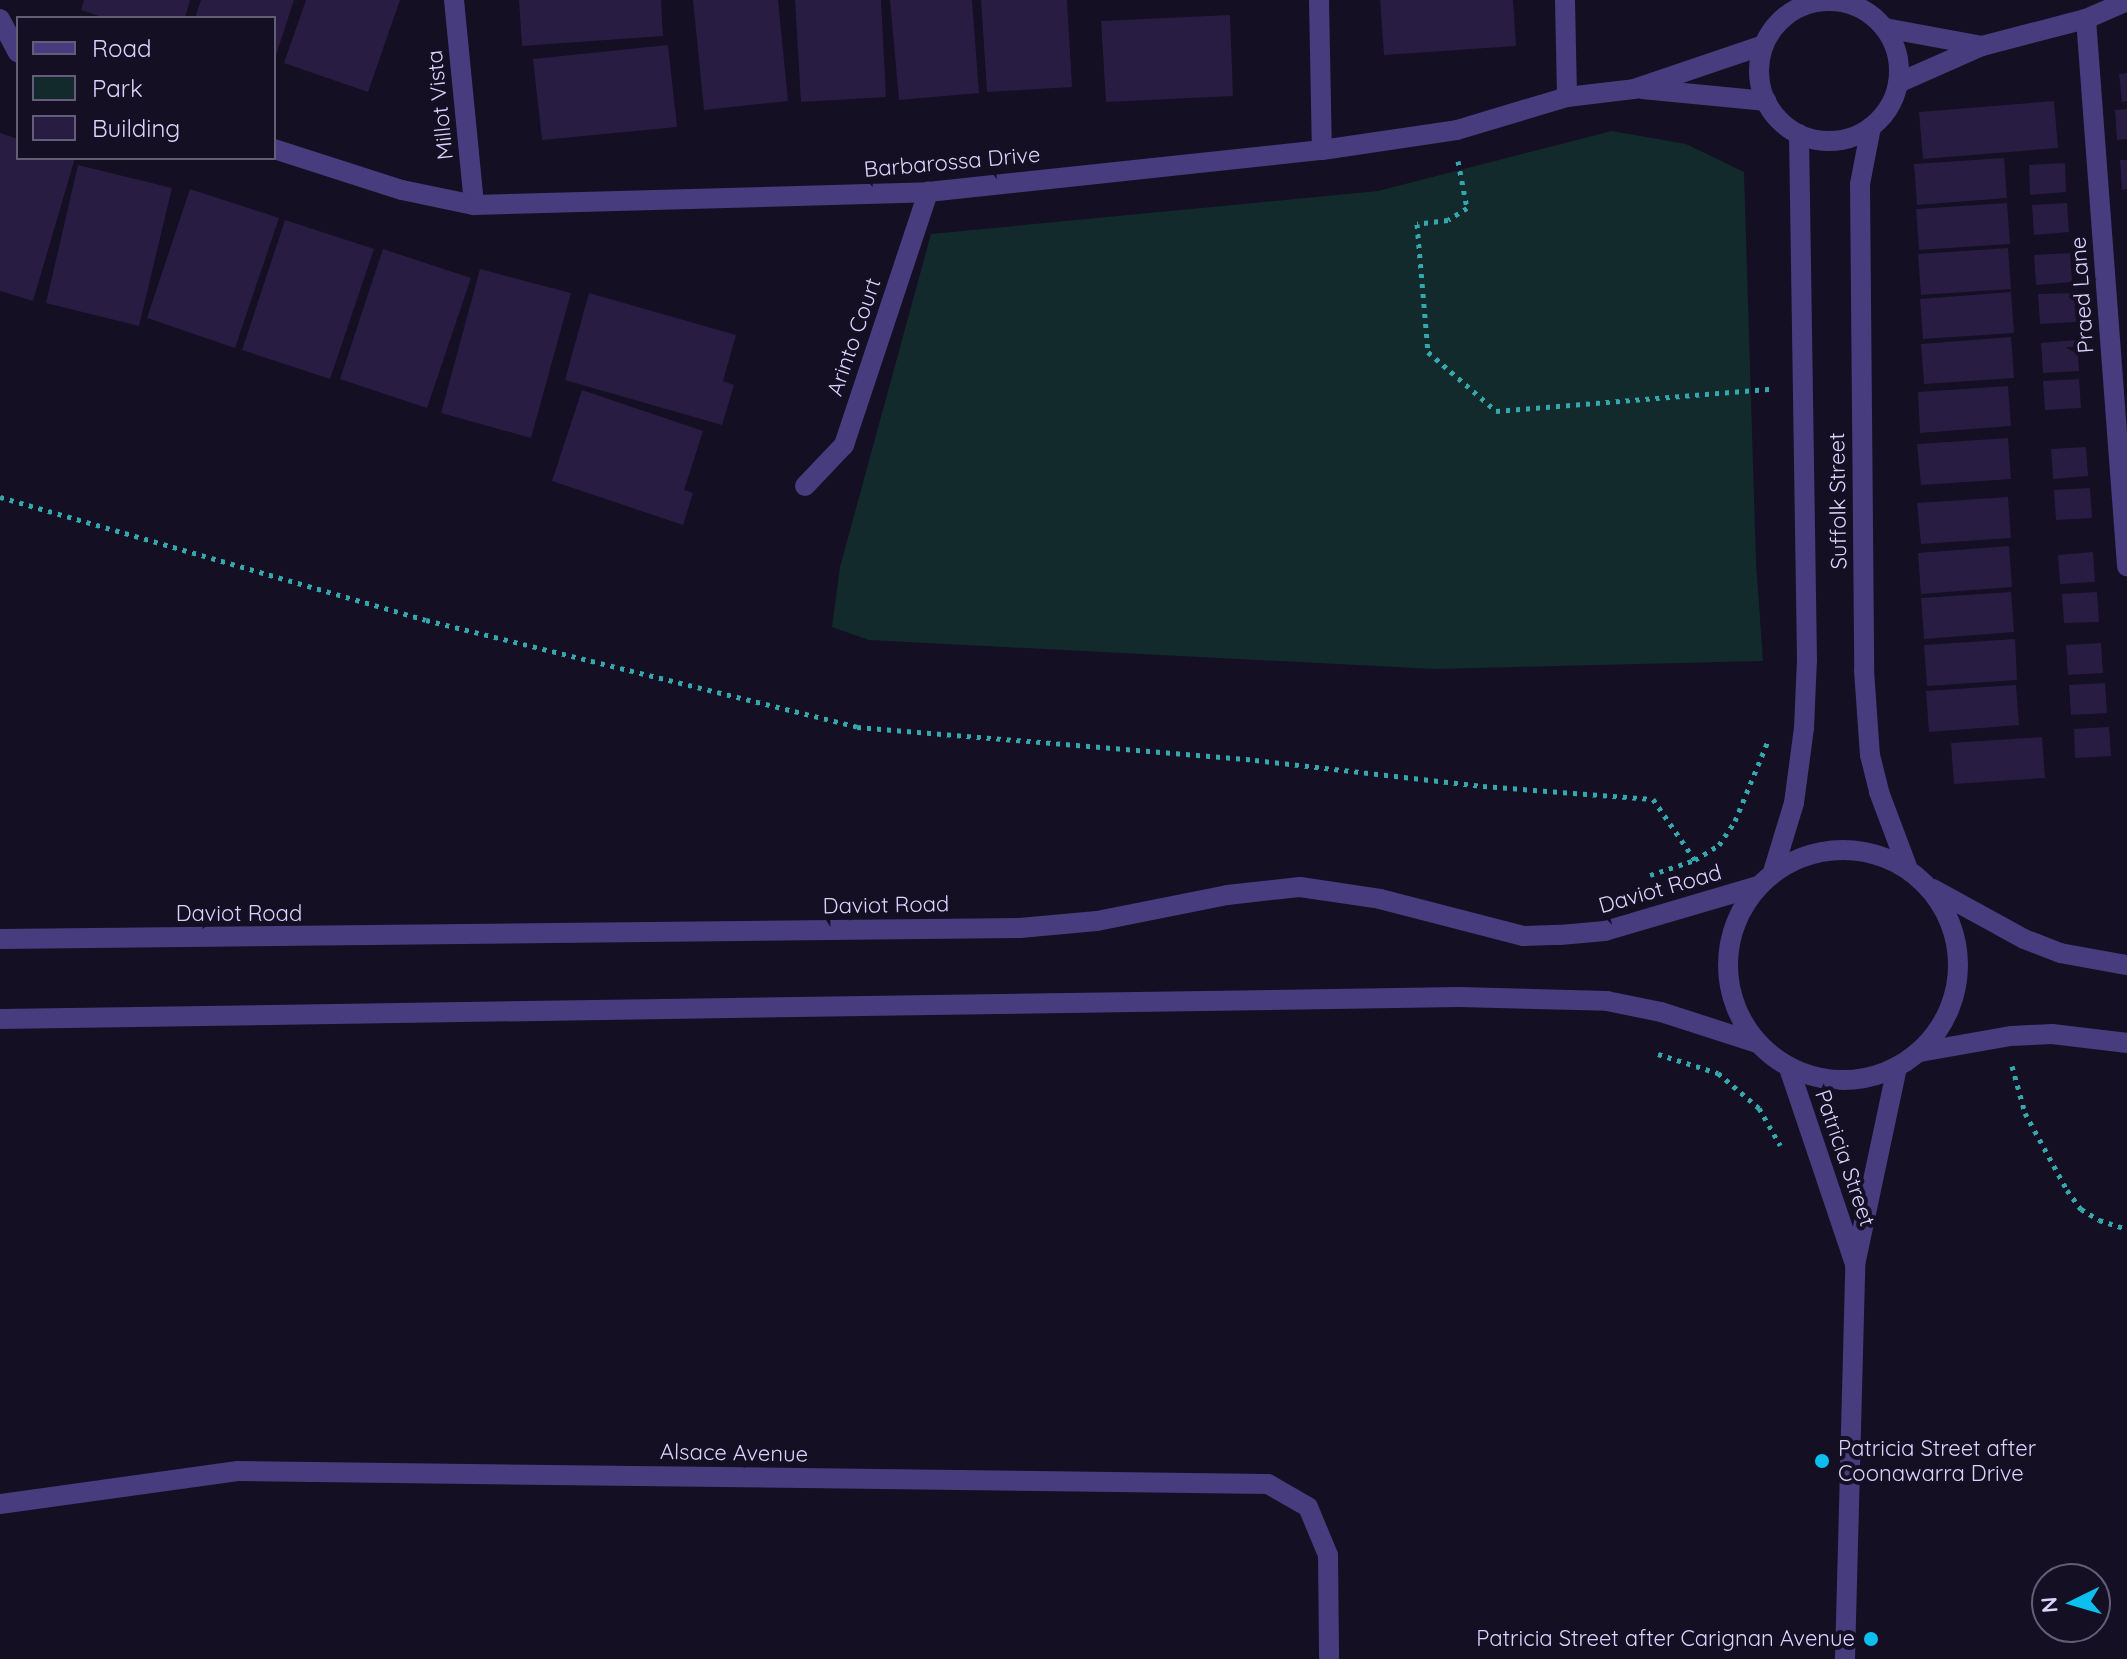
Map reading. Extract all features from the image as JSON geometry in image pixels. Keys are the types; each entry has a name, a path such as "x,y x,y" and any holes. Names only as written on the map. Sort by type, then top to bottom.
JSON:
{"street":[{"name":"Millot Vista","path":"454,0 474,205"},
{"path":"1319,0 1322,150"},
{"path":"1565,0 1567,97"},
{"path":"1874,14 1894,45 1898,83 1893,100 1871,127 1836,141 1799,134 1779,120 1766,101 1760,83 1764,45 1784,9 1826,0 1849,3 1874,14 1982,46"},
{"path":"1898,83 1982,46 2086,19 2127,1"},
{"path":"0,19 16,49"},
{"name":"Praed Lane","path":"2086,19 2127,566"},
{"name":"Barbarossa Drive","path":"276,150 402,190 474,205 928,192 1322,150 1457,130 1567,97 1634,89 1764,45"},
{"name":"Barbarossa Drive","path":"1634,89 1766,101"},
{"name":"Suffolk Street","path":"1871,127 1860,184 1864,670 1870,755 1879,792 1908,869"},
{"name":"Suffolk Street","path":"1766,879 1794,803 1804,728 1807,660 1799,134"},
{"name":"Arinto Court","path":"805,486 844,445 928,192"},
{"path":"1929,887 1945,910 1955,936 1959,963 1948,1013 1937,1034 1920,1052 1897,1068 1871,1078 1843,1081 1815,1078 1789,1068 1757,1043 1741,1020 1730,992 1727,964 1736,923 1766,879 1810,854 1851,849 1881,856 1908,869 1929,887 2024,939 2060,953 2127,965"},
{"name":"Daviot Road","path":"0,939 1020,928 1097,921 1227,895 1300,887 1380,899 1523,936 1560,935 1605,931 1766,879"},
{"path":"0,1019 1459,997 1607,1001 1661,1012 1757,1043"},
{"path":"1920,1052 2011,1036 2052,1034 2127,1043"},
{"name":"Patricia Street","path":"1789,1068 1829,1179 1855,1265"},
{"name":"Patricia Street","path":"1845,1659 1855,1265 1897,1068"},
{"name":"Alsace Avenue","path":"0,1504 238,1471 1268,1484 1308,1507 1328,1555 1329,1659"}],"path":[{"path":"1458,158 1467,208 1448,220 1417,224 1428,352 1496,411 1771,389"},
{"path":"0,497 426,620 857,727 1255,760 1483,786 1653,799 1695,860"},
{"path":"1650,875 1695,860 1719,845 1735,821 1773,728"},
{"path":"2008,1054 2025,1113 2067,1190 2081,1209 2099,1220 2127,1229"}],"green space":[{"path":"1612,131 1686,144 1744,172 1756,562 1763,661 1435,669 869,640 832,627 840,567 931,234 1378,191"}],"building":[{"path":"84,0 190,0 186,16 99,16 81,10"},
{"path":"201,0 294,0 276,55 276,16 196,16"},
{"path":"306,0 400,0 368,92 284,63"},
{"path":"519,0 661,0 663,36 522,46"},
{"path":"693,0 778,0 788,101 704,110"},
{"path":"795,0 881,0 886,97 801,102"},
{"path":"890,0 972,0 979,93 899,100"},
{"path":"981,0 1067,0 1072,87 987,92"},
{"path":"1380,0 1513,0 1516,46 1384,55"},
{"path":"1230,15 1233,96 1106,102 1101,21"},
{"path":"668,45 677,127 542,140 533,59"},
{"path":"2127,73 2127,101 2122,102 2119,74"},
{"path":"2054,101 2058,148 1923,159 1919,112"},
{"path":"2127,109 2127,139 2117,140 2115,110"},
{"path":"0,133 16,138 16,160 74,160 33,301 0,291"},
{"path":"2004,158 2007,198 1917,205 1914,164"},
{"path":"2120,160 2127,160 2127,189 2122,190"},
{"path":"2065,163 2066,192 2030,195 2029,165"},
{"path":"78,165 172,188 139,326 46,303"},
{"path":"190,189 279,218 235,348 147,318"},
{"path":"2007,203 2010,244 1919,250 1916,209"},
{"path":"2067,203 2069,232 2034,235 2032,205"},
{"path":"285,220 374,249 330,379 242,350"},
{"path":"2008,248 2011,289 1921,295 1918,254"},
{"path":"383,249 471,278 427,408 340,379"},
{"path":"2070,253 2072,282 2036,285 2034,255"},
{"path":"480,269 571,293 531,438 441,413"},
{"path":"2011,292 2014,333 1923,339 1920,299"},
{"path":"589,293 736,335 723,381 734,385 722,425 565,380"},
{"path":"2074,293 2076,322 2040,324 2038,294"},
{"path":"2011,337 2014,378 1924,384 1921,344"},
{"path":"2077,340 2079,371 2043,373 2041,343"},
{"path":"2079,379 2081,408 2045,410 2043,381"},
{"path":"2008,386 2011,426 1920,433 1918,392"},
{"path":"582,390 703,431 684,490 693,493 683,525 552,481"},
{"path":"2008,438 2011,479 1921,485 1917,444"},
{"path":"2086,447 2088,476 2053,479 2051,449"},
{"path":"2090,488 2092,518 2056,520 2054,490"},
{"path":"2008,497 2011,538 1921,544 1917,503"},
{"path":"2009,546 2012,587 1921,594 1918,553"},
{"path":"2093,552 2095,582 2060,584 2058,555"},
{"path":"2011,592 2014,632 1924,639 1921,598"},
{"path":"2097,592 2099,622 2064,623 2062,594"},
{"path":"2015,639 2017,680 1927,686 1924,645"},
{"path":"2101,643 2103,673 2068,675 2066,645"},
{"path":"2105,683 2107,713 2071,715 2069,685"},
{"path":"2016,685 2019,725 1929,732 1926,691"},
{"path":"2109,727 2111,756 2075,758 2074,729"},
{"path":"2042,737 2045,778 1954,784 1951,743"}],"place":[{"name":"Patricia Street after Coonawarra Drive","path":"1822,1461"},
{"name":"Patricia Street after Carignan Avenue","path":"1871,1639"}]}
